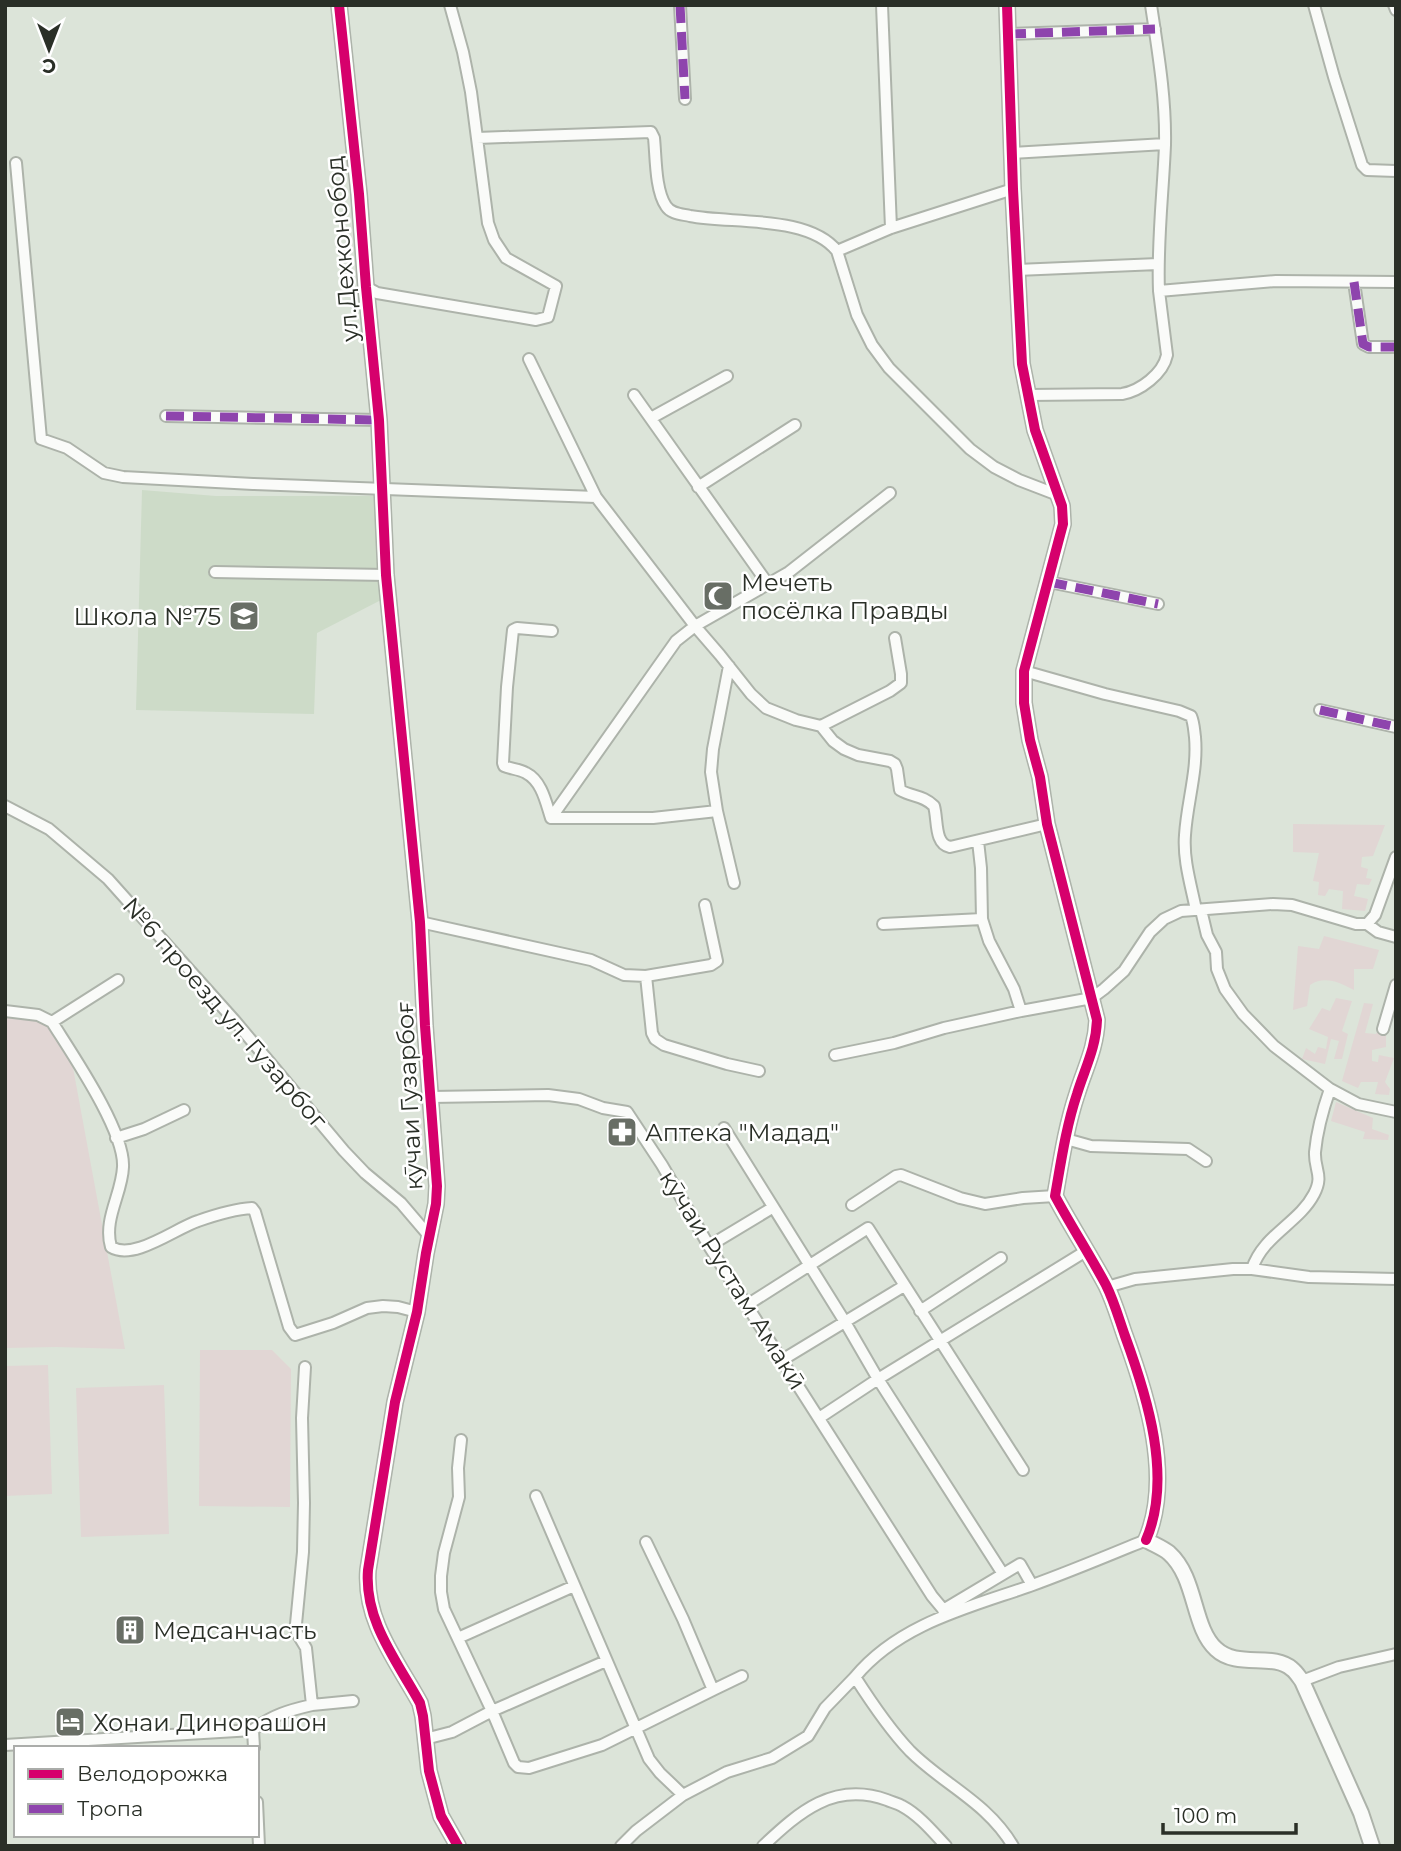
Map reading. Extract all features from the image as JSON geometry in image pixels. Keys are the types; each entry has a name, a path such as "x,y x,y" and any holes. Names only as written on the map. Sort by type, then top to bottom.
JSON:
{"street":[{"name":"ул.Дехконобод","path":"339,5 359,194 383,488"},
{"path":"366,287 377,293 537,320 548,317 556,286 506,258 494,240 488,223 463,52 450,5"},
{"path":"680,5 685,99"},
{"path":"882,5 891,228"},
{"path":"1007,5 1022,364 1035,430 1062,506 1063,524 1024,671 1024,703 1047,824 1097,1020 1093,1053 1076,1095 1055,1196 1107,1287 1138,1373 1152,1424 1158,1490 1155,1513 1146,1540"},
{"path":"1029,396 1131,392 1141,387 1165,362 1167,355 1158,264 1165,144 1162,79 1151,5"},
{"path":"1314,5 1362,165 1367,170 1396,171"},
{"path":"1008,34 1155,29"},
{"path":"477,138 651,132 660,191 668,209 675,213 708,219 768,222 798,228 833,245 857,314 872,345 889,369 970,449 1019,480 1058,495"},
{"path":"1012,153 1165,144"},
{"path":"16,163 41,439 67,448 104,473 123,478 596,497"},
{"path":"837,251 891,228 1013,189"},
{"path":"1017,270 1158,264"},
{"path":"1159,291 1276,281 1396,282"},
{"path":"1354,282 1363,344 1369,347 1396,347"},
{"path":"529,359 596,497 695,626 751,694 766,708 821,726 833,741 844,749 895,764 900,790 922,796 934,806 940,841 944,846 950,847 1047,824"},
{"path":"651,418 727,376"},
{"path":"634,395 768,584"},
{"path":"166,416 379,420"},
{"path":"698,487 795,425"},
{"name":"кӯчаи Гузарбоғ","path":"383,488 386,575 420,922 437,1186 417,1312 395,1402 367,1581 371,1610 378,1628 420,1703 429,1771 442,1816 458,1846"},
{"path":"551,818 676,641 695,626 789,572 890,493"},
{"path":"215,572 386,575"},
{"path":"1049,582 1158,604"},
{"path":"551,818 533,777 524,771 507,768 503,762 513,630 517,628 552,631"},
{"path":"821,726 901,683 895,638"},
{"path":"729,666 711,772 734,883"},
{"path":"1024,671 1191,716 1194,722 1196,751 1185,834 1186,864 1198,910 1216,952 1217,969 1225,989 1273,1046 1330,1089 1358,1104 1396,1112"},
{"path":"1320,710 1396,727"},
{"name":"№6 проезд ул. Гузарбог","path":"5,806 49,828 108,879 235,1021 344,1151 401,1203 430,1237"},
{"path":"551,818 653,818 717,811"},
{"path":"978,841 982,919 989,941 1014,989 1021,1011"},
{"path":"1367,924 1375,915 1396,857"},
{"path":"420,922 592,960 624,975 646,976 711,965 717,961 705,905"},
{"path":"835,1055 944,1028 1092,998 1124,971 1150,932 1164,919 1181,911 1292,905 1356,924 1367,924 1378,932 1396,937"},
{"path":"883,925 982,919"},
{"path":"646,976 652,1033 655,1039 664,1045 759,1071"},
{"path":"52,1022 118,980"},
{"path":"1383,1029 1396,985"},
{"path":"5,1011 38,1015 52,1022 110,1120 123,1158 108,1232 111,1247 122,1251 151,1244 196,1221 252,1208 289,1327 295,1335 333,1323 367,1308 391,1306 417,1312"},
{"path":"1252,1269 1263,1248 1306,1207 1314,1195 1319,1183 1315,1154 1321,1118 1330,1089"},
{"name":"кӯчаи Рустам Амакӣ","path":"431,1097 548,1095 579,1099 603,1108 627,1112 819,1419 945,1612"},
{"path":"116,1138 144,1129 184,1110"},
{"path":"724,1128 878,1379 1003,1574"},
{"path":"1066,1139 1091,1146 1188,1149 1206,1161"},
{"path":"852,1205 901,1175 960,1198 985,1204 1055,1196"},
{"path":"709,1245 772,1208"},
{"path":"747,1305 868,1228 1023,1470"},
{"path":"819,1419 878,1379 1086,1251"},
{"path":"920,1311 1001,1258"},
{"path":"1107,1287 1135,1279 1233,1269 1309,1277 1396,1279"},
{"path":"782,1360 904,1286"},
{"path":"305,1367 302,1418 303,1552 296,1624 297,1633 306,1648 312,1705"},
{"path":"461,1440 459,1497 444,1553 440,1576 441,1592 444,1609 514,1763 523,1768 543,1764 602,1745 742,1676"},
{"path":"536,1496 649,1759 683,1795"},
{"path":"945,1612 1032,1585 1146,1540"},
{"path":"1146,1540 1169,1554 1186,1577 1207,1636 1217,1650 1230,1657 1277,1661 1291,1668 1302,1681 1362,1813 1372,1846"},
{"path":"646,1542 713,1690"},
{"path":"621,1846 644,1824 683,1795 727,1772 772,1758 802,1740 825,1708 867,1662 884,1648 1020,1563 1032,1585"},
{"path":"458,1638 574,1586"},
{"path":"1302,1681 1339,1667 1396,1654"},
{"path":"425,1739 452,1732 492,1711 606,1661"},
{"path":"855,1677 874,1707 910,1751 994,1819 1013,1846"},
{"path":"5,1745 253,1730 286,1710 353,1701"},
{"path":"253,1730 254,1746"},
{"path":"763,1846 807,1808 831,1798 855,1793 878,1797 902,1806 927,1825 946,1846"}],"shaded area":[{"name":"Школа №75","path":"142,490 216,496 374,496 381,600 317,633 314,714 136,710"},
{"path":"1293,824 1385,825 1373,856 1362,857 1361,867 1368,869 1366,878 1372,879 1369,885 1357,884 1354,896 1368,899 1365,911 1342,909 1343,891 1329,889 1325,896 1318,895 1319,882 1313,881 1319,853 1293,852"},
{"path":"1324,936 1379,950 1373,969 1354,969 1354,990 1332,981 1310,985 1307,1006 1293,1010 1298,946 1319,949"},
{"path":"1336,998 1352,1001 1342,1031 1348,1034 1342,1059 1334,1059 1339,1041 1331,1039 1325,1064 1302,1059 1306,1048 1315,1054 1318,1047 1326,1049 1328,1037 1309,1029 1322,1008 1330,1011"},
{"path":"1364,1003 1373,1004 1365,1033 1376,1034 1379,1028 1386,1034 1386,1047 1372,1050 1372,1061 1378,1062 1379,1055 1394,1058 1385,1082 1390,1089 1389,1095 1375,1094 1378,1082 1361,1082 1358,1088 1342,1081"},
{"path":"5,1014 49,1023 71,1057 125,1349 5,1348"},
{"path":"1336,1102 1373,1118 1372,1129 1389,1135 1388,1140 1363,1139 1365,1132 1331,1121"},
{"path":"200,1350 272,1350 291,1369 290,1507 199,1506"},
{"path":"48,1365 52,1494 5,1496 5,1366"},
{"path":"164,1385 169,1534 81,1537 76,1388"}],"marked path":[{"path":"680,5 685,99"},
{"path":"1008,34 1155,29"},
{"path":"1354,282 1363,344 1369,347 1396,347"},
{"path":"166,416 379,420"},
{"path":"1049,582 1158,604"},
{"path":"1320,710 1396,727"}],"cycle path":[{"path":"339,5 379,420 386,575 420,922 437,1186 417,1312 395,1402 368,1570 368,1589 371,1606 384,1640 420,1703 429,1771 441,1816 458,1846"},
{"path":"1007,5 1022,364 1035,430 1062,506 1063,524 1024,671 1024,703 1047,824 1097,1020 1092,1049 1070,1119 1055,1196 1109,1291 1141,1384 1154,1437 1157,1464 1154,1516 1146,1540"}],"place":[{"name":"Мечеть посёлка Правды","path":"718,596"},
{"name":"Школа №75","path":"244,616"},
{"name":"Аптека \"Мадад\"","path":"622,1132"},
{"name":"Медсанчасть","path":"130,1630"},
{"name":"Хонаи Динорашон","path":"70,1722"}]}
